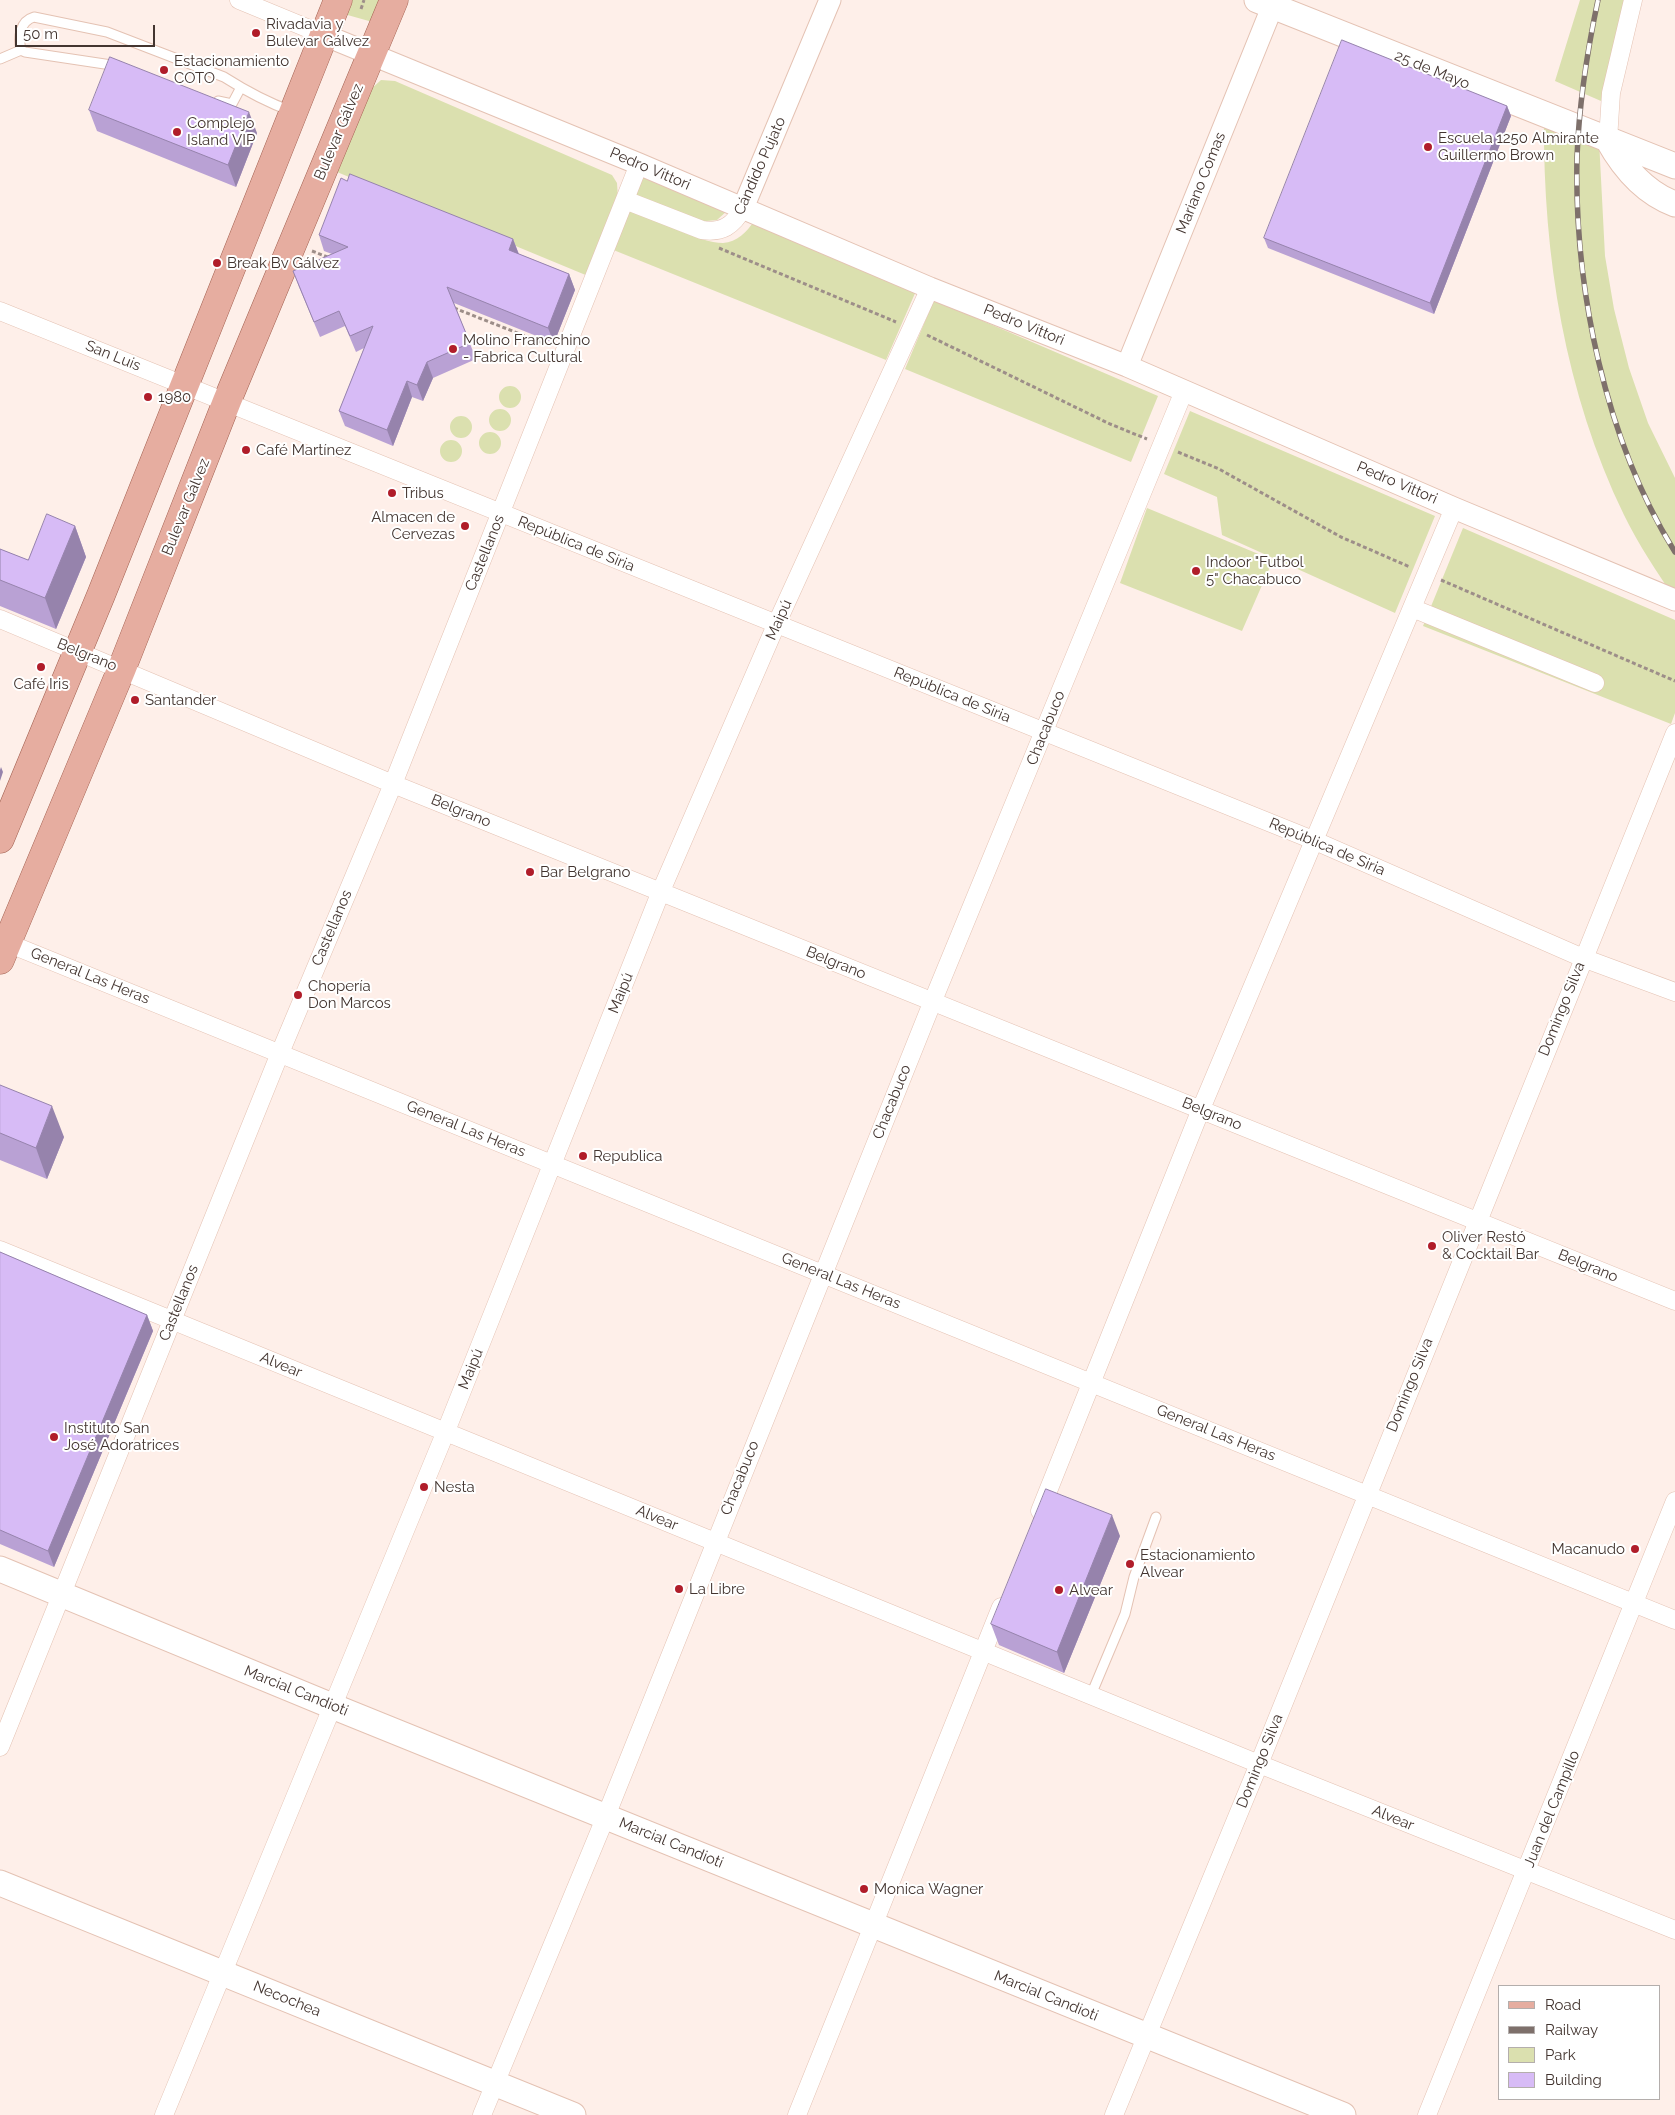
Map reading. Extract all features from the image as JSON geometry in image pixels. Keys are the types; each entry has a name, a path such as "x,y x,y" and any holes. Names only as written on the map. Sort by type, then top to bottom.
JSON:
{"main road":[{"path":"0,839 185,385 338,0"},
{"name":"Bulevar Gálvez","path":"2,947 122,668 227,401 394,0"},
{"name":"25 de Mayo","path":"1268,2 1675,166"},
{"path":"1608,140 1628,169 1643,185 1675,204"},
{"name":"Marcial Candioti","path":"0,1569 1146,2037 1343,2115"},
{"name":"Necochea","path":"0,1883 573,2115"}],"street":[{"path":"240,0 324,35"},
{"name":"Cándido Pujato","path":"625,200 710,232 728,227 738,218 744,208 830,0"},
{"path":"1608,140 1611,93 1634,0"},
{"name":"Mariano Comas","path":"1127,366 1268,2"},
{"name":"Pedro Vittori","path":"324,35 639,164 930,288 1127,366 1454,508 1675,600"},
{"name":"Castellanos","path":"0,1747 280,1053 393,784 639,164"},
{"name":"Maipú","path":"164,2115 446,1431 661,891 776,625 930,288"},
{"name":"San Luis","path":"0,311 227,401"},
{"name":"Chacabuco","path":"482,2115 606,1816 714,1542 932,1002 1184,391"},
{"name":"República de Siria","path":"227,401 776,625 1313,840 1583,958 1675,992"},
{"path":"1032,1531 1313,840 1454,508"},
{"path":"1412,608 1595,684"},
{"name":"Belgrano","path":"0,619 122,668 393,784 1675,1302"},
{"name":"Domingo Silva","path":"1114,2115 1259,1764 1366,1494 1675,733"},
{"name":"General Las Heras","path":"2,947 280,1053 1675,1620"},
{"name":"Alvear","path":"0,1250 1259,1764 1675,1930"},
{"name":"Juan del Campillo","path":"1428,2115 1528,1871 1675,1501"},
{"path":"797,2115 1006,1595"}],"lane":[{"path":"21,50 23,24 27,19 34,17 115,34 224,77 240,89 293,112"},
{"path":"0,59 21,50 30,54 125,67"},
{"path":"209,97 232,104 240,89"},
{"path":"1091,1695 1124,1614 1134,1577 1156,1517"}],"path":[{"path":"293,243 338,261"},
{"path":"447,305 566,352"}],"green space":[{"path":"349,0 386,0 376,23 344,14"},
{"path":"1580,0 1626,0 1601,101 1555,81"},
{"path":"381,80 395,81 612,175 617,183 618,199 588,276 337,172 370,90"},
{"path":"1544,121 1599,140 1605,256 1614,309 1629,368 1648,423 1675,478 1675,599 1624,515 1586,421 1572,372 1553,273 1545,172"},
{"path":"642,174 728,210 717,220 697,222 633,197"},
{"path":"628,208 689,235 713,242 733,241 741,236 754,221 916,291 886,360 611,249"},
{"path":"934,300 1158,396 1131,462 905,369"},
{"path":"510,386 518,389 521,397 518,405 510,408 502,405 499,397 502,389"},
{"path":"500,409 508,412 511,420 508,428 500,431 492,428 489,420 492,412"},
{"path":"1190,411 1435,516 1395,613 1222,535 1217,497 1164,474"},
{"path":"461,416 469,419 472,427 469,435 461,438 453,435 450,427 453,419"},
{"path":"490,432 498,435 501,443 498,451 490,454 482,451 479,443 482,435"},
{"path":"451,440 459,443 462,451 459,459 451,462 443,459 440,451 443,443"},
{"name":"Indoor \"Futbol 5\" Chacabuco","path":"1147,508 1273,560 1242,631 1120,583"},
{"path":"1463,528 1675,620 1675,713 1671,724 1423,626"}],"building":[{"path":"1342,40 1507,106 1430,303 1264,238"},
{"name":"Complejo Island VIP","path":"110,57 249,112 228,165 89,110"},
{"path":"350,174 513,239 509,250 569,274 548,328 447,287 470,343 427,362 417,385 407,381 387,430 339,411 373,326 350,336 339,311 314,322 293,271 348,247 319,235 341,178 347,181"},
{"path":"47,514 75,526 45,598 0,580 0,549 28,560"},
{"path":"0,1085 52,1106 36,1148 0,1133"},
{"name":"Instituto San José Adoratrices","path":"0,1252 147,1315 48,1551 0,1530"},
{"name":"Alvear","path":"1046,1489 1112,1515 1057,1652 991,1624"}],"railway":[{"path":"1598,0 1584,78 1577,157 1577,207 1588,310 1612,412 1630,461 1651,508 1675,552"}],"place":[{"name":"Rivadavia y Bulevar Gálvez","path":"256,33"},
{"name":"Estacionamiento COTO","path":"164,70"},
{"name":"Complejo Island VIP","path":"177,132"},
{"name":"Escuela 1250 Almirante Guillermo Brown","path":"1428,147"},
{"name":"Break Bv Gálvez","path":"217,263"},
{"name":"Molino Francchino - Fabrica Cultural","path":"453,349"},
{"name":"1980","path":"148,397"},
{"name":"Café Martínez","path":"246,450"},
{"name":"Tribus","path":"392,493"},
{"name":"Almacen de Cervezas","path":"465,526"},
{"name":"Indoor \"Futbol 5\" Chacabuco","path":"1196,571"},
{"name":"Café Iris","path":"41,667"},
{"name":"Santander","path":"135,700"},
{"name":"Bar Belgrano","path":"530,872"},
{"name":"Chopería Don Marcos","path":"298,995"},
{"name":"Republica","path":"583,1156"},
{"name":"Oliver Restó & Cocktail Bar","path":"1432,1246"},
{"name":"Instituto San José Adoratrices","path":"54,1437"},
{"name":"Nesta","path":"424,1487"},
{"name":"Macanudo","path":"1635,1549"},
{"name":"Estacionamiento Alvear","path":"1130,1564"},
{"name":"La Libre","path":"679,1589"},
{"name":"Alvear","path":"1059,1590"},
{"name":"Monica Wagner","path":"864,1889"}]}
